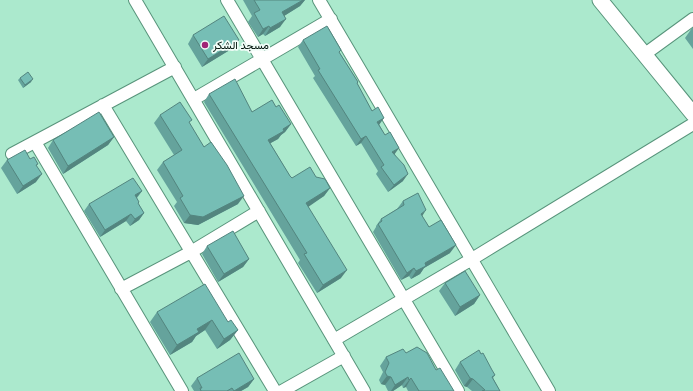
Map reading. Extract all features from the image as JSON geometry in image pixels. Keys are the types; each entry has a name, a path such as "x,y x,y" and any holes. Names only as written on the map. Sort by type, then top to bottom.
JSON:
{"street":[{"path":"135,0 260,211 364,391"},
{"path":"227,0 458,391"},
{"path":"319,0 549,391"},
{"path":"600,0 693,114"},
{"path":"194,99 261,58 331,19"},
{"path":"645,54 693,19"},
{"path":"12,154 174,67"},
{"path":"103,105 275,391"},
{"path":"334,340 472,260 693,124"},
{"path":"35,142 182,391"},
{"path":"122,289 191,252 260,211"},
{"path":"282,391 344,356"}],"building":[{"path":"254,0 303,0 282,12 286,19 270,28 269,26 263,29 254,13 260,10"},
{"path":"224,16 239,40 208,59 193,35"},
{"path":"327,26 341,50 339,52 358,82 357,83 372,111 378,107 384,118 377,122 385,135 390,132 399,148 392,152 404,165 408,174 394,185 381,167 384,165 366,136 361,139 318,70 320,69 303,40"},
{"path":"28,72 33,79 25,85 20,78"},
{"path":"235,79 252,112 272,100 276,107 279,105 291,124 283,129 284,131 268,140 290,176 292,178 310,167 316,177 325,179 330,188 306,203 347,270 323,285 304,254 307,253 209,94"},
{"path":"180,102 192,120 189,122 204,147 211,142 227,165 244,196 203,217 190,215 180,198 183,196 163,162 182,150 160,115"},
{"path":"99,112 114,137 68,166 53,140"},
{"path":"25,150 30,159 34,157 38,164 36,165 42,174 23,186 7,160"},
{"path":"133,178 142,191 135,195 144,213 135,219 131,214 105,230 89,204"},
{"path":"418,193 426,210 421,214 429,227 441,220 456,245 425,263 426,266 416,271 414,268 407,273 378,224 382,221 381,219 404,205 403,201"},
{"path":"233,231 249,259 224,274 207,246"},
{"path":"465,271 480,295 460,307 445,283"},
{"path":"205,284 228,322 231,320 238,330 224,339 212,320 197,329 199,332 177,345 157,312"},
{"path":"417,347 427,353 436,370 440,368 454,391 419,391 411,378 409,380 408,377 395,385 391,377 387,376 385,372 389,363 386,357 403,349 406,353"},
{"path":"479,350 481,354 483,353 495,375 492,377 500,391 482,391 485,390 470,378 460,362"},
{"path":"239,353 254,379 234,391 232,388 227,391 201,391 200,388 202,388 197,378"}],"place":[{"name":"مسجد الشكر","path":"205,45"}]}
